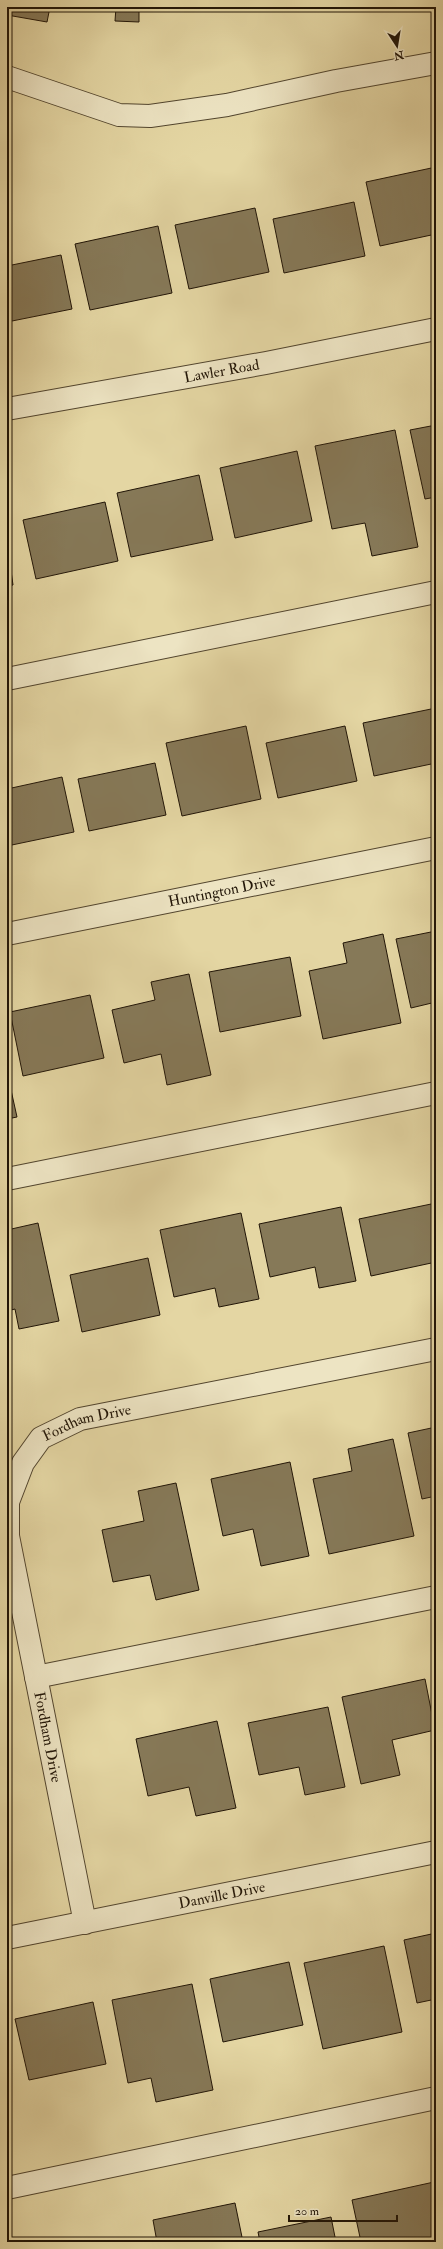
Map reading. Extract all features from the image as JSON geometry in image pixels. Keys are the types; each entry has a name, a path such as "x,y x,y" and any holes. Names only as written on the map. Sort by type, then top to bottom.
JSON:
{"street":[{"path":"7,77 119,115 150,116 227,105 336,81 436,62"},
{"name":"Lawler Road","path":"7,409 266,363 436,329"},
{"path":"7,679 436,592"},
{"name":"Huntington Drive","path":"7,934 436,848"},
{"path":"7,1179 436,1093"},
{"name":"Fordham Drive","path":"85,1922 8,1536 8,1502 23,1463 41,1438 80,1419 436,1349"},
{"path":"36,1677 436,1597"},
{"name":"Danville Drive","path":"7,1938 436,1852"},
{"path":"7,2188 436,2098"}],"building":[{"path":"7,7 50,7 47,22 7,15"},
{"path":"116,7 139,7 139,22 115,21"},
{"path":"436,167 436,234 380,246 366,182"},
{"path":"354,202 365,256 284,273 273,219"},
{"path":"255,208 269,272 189,289 175,225"},
{"path":"158,226 172,293 90,310 75,244"},
{"path":"61,255 72,309 7,322 7,266"},
{"path":"436,425 436,497 425,499 410,430"},
{"path":"395,430 418,547 372,556 365,523 332,529 315,446"},
{"path":"297,451 312,521 235,538 220,468"},
{"path":"199,475 213,540 131,557 117,493"},
{"path":"105,502 118,561 36,579 23,520"},
{"path":"7,542 13,585 7,586"},
{"path":"436,708 436,763 374,776 363,723"},
{"path":"246,726 261,799 182,816 166,743"},
{"path":"345,726 357,781 278,798 266,743"},
{"path":"155,763 166,815 89,831 78,779"},
{"path":"62,777 74,832 7,846 7,789"},
{"path":"436,931 436,1002 411,1008 396,939"},
{"path":"383,934 401,1023 323,1039 309,971 347,963 343,943"},
{"path":"290,957 301,1016 220,1032 209,972"},
{"path":"189,974 211,1075 167,1085 161,1054 124,1063 112,1010 155,1000 151,982"},
{"path":"90,995 104,1058 23,1076 10,1012"},
{"path":"7,1072 17,1117 7,1119"},
{"path":"436,1203 436,1262 371,1276 359,1219"},
{"path":"341,1207 356,1281 319,1288 315,1267 270,1277 259,1224"},
{"path":"241,1213 259,1299 219,1307 215,1288 174,1297 160,1230"},
{"path":"38,1223 59,1321 19,1329 15,1309 7,1311 7,1230"},
{"path":"148,1258 160,1315 82,1332 70,1275"},
{"path":"436,1427 436,1496 422,1499 408,1433"},
{"path":"393,1439 414,1536 329,1554 313,1479 352,1471 348,1449"},
{"path":"290,1462 309,1556 261,1566 253,1529 223,1536 211,1479"},
{"path":"176,1483 199,1590 156,1600 150,1575 113,1582 102,1530 144,1521 138,1491"},
{"path":"425,1679 435,1730 392,1740 400,1775 361,1784 342,1697"},
{"path":"328,1707 345,1787 305,1795 299,1767 259,1775 248,1723"},
{"path":"217,1721 236,1808 196,1816 189,1787 148,1796 136,1739"},
{"path":"436,1933 436,1999 417,2003 404,1940"},
{"path":"384,1946 402,2032 323,2049 304,1963"},
{"path":"289,1962 303,2025 223,2042 210,1979"},
{"path":"192,1984 213,2090 156,2102 151,2078 128,2083 112,2000"},
{"path":"93,2002 106,2064 29,2080 15,2019"},
{"path":"434,2182 436,2242 361,2242 352,2200"},
{"path":"235,2203 243,2242 157,2242 153,2220"},
{"path":"331,2217 336,2242 260,2242 258,2232"}]}
